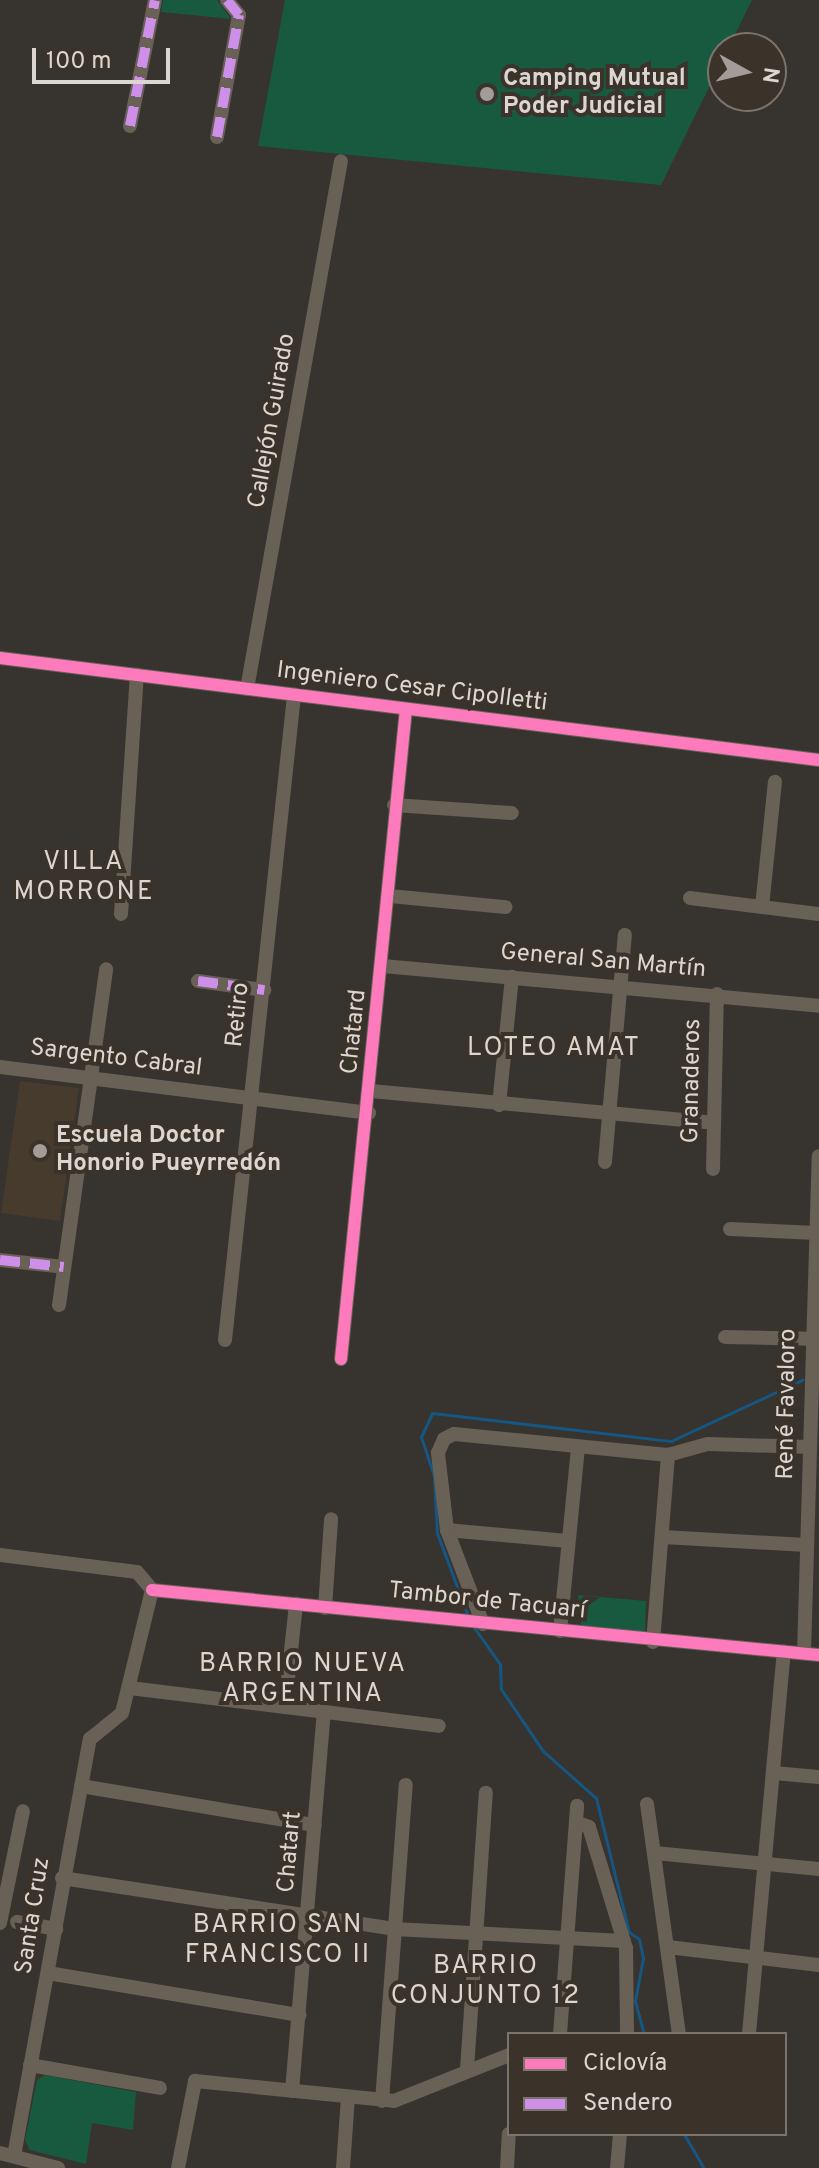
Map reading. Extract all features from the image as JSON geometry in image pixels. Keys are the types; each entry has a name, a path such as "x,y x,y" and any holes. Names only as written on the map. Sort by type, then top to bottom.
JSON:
{"street":[{"path":"130,126 155,0"},
{"path":"217,137 239,15 227,0"},
{"name":"Callejón Guirado","path":"247,689 341,161"},
{"name":"Ingeniero Cesar Cipolletti","path":"0,658 819,760"},
{"path":"121,914 137,675"},
{"name":"Retiro","path":"225,1340 294,695"},
{"name":"Chatard","path":"341,1359 369,1113 390,896 394,805 406,709"},
{"path":"762,907 775,782"},
{"path":"394,805 512,813"},
{"path":"390,896 505,907"},
{"path":"690,898 819,914"},
{"path":"605,1162 625,935"},
{"name":"General San Martín","path":"383,966 621,984 819,1006"},
{"path":"59,1305 106,969"},
{"path":"499,1105 512,977"},
{"path":"198,981 264,990"},
{"name":"Granaderos","path":"713,1169 717,994"},
{"name":"Sargento Cabral","path":"0,1067 369,1113"},
{"path":"371,1091 714,1123"},
{"name":"René Favaloro","path":"812,1654 807,1545 819,1156"},
{"path":"730,1229 816,1233"},
{"path":"0,1260 64,1267"},
{"path":"725,1337 815,1339"},
{"path":"474,1623 447,1530 438,1453 444,1439 668,1455 719,1443 809,1447"},
{"path":"560,1631 578,1447"},
{"path":"653,1642 668,1455"},
{"path":"325,1608 331,1519"},
{"path":"447,1530 568,1541"},
{"path":"663,1537 807,1545"},
{"path":"0,1555 137,1572 152,1590 130,1688 439,1726"},
{"name":"Tambor de Tacuarí","path":"152,1590 653,1642 812,1654"},
{"path":"285,1707 296,1604"},
{"path":"749,2032 784,1652"},
{"name":"Santa Cruz","path":"7,2155 30,2065 56,1929 62,1878 95,1732 122,1713 130,1688"},
{"name":"Chatart","path":"292,2091 324,1712"},
{"path":"774,1773 819,1777"},
{"path":"382,2101 406,1785"},
{"path":"81,1786 315,1825"},
{"path":"467,2069 486,1793"},
{"path":"647,1804 679,2032"},
{"path":"560,2032 577,1806"},
{"path":"0,1923 23,1811"},
{"path":"576,1822 589,1827 624,1941 627,2032"},
{"path":"655,1853 819,1869"},
{"path":"62,1878 394,1929 624,1941"},
{"path":"17,1922 56,1929"},
{"path":"668,1947 819,1965"},
{"path":"48,1973 300,2015"},
{"path":"178,2168 195,2081 382,2101 507,2056"},
{"path":"30,2065 160,2088"},
{"path":"343,2168 348,2097"},
{"path":"507,2168 509,2136"},
{"path":"617,2168 620,2136"},
{"path":"7,2155 58,2168"}],"shaded area":[{"name":"Escuela Doctor Honorio Pueyrredón","path":"20,1081 79,1088 60,1221 1,1213"}],"green space":[{"path":"163,0 217,0 231,19 161,12"},
{"name":"Camping Mutual Poder Judicial","path":"285,0 752,0 736,32 707,32 707,91 661,185 258,146"},
{"path":"578,1595 646,1601 645,1633 581,1626"},
{"path":"45,2075 136,2092 133,2130 92,2123 86,2164 30,2150 25,2140 37,2080"}],"waterway":[{"path":"468,1616 437,1533 434,1476 421,1437 432,1413 671,1441 802,1380"},
{"path":"473,1626 500,1664 501,1689 543,1751 596,1798 629,1932 639,1939 643,1958 635,2001 643,2032"},
{"path":"685,2136 704,2168"}],"marked path":[{"path":"130,126 155,0"},
{"path":"217,137 239,15 227,0"},
{"path":"198,981 264,990"},
{"path":"0,1260 64,1267"}],"cycle path":[{"path":"0,658 819,760"},
{"path":"341,1359 406,709"},
{"path":"152,1590 819,1655"}],"place":[{"name":"Camping Mutual Poder Judicial","path":"487,94"},
{"name":"Escuela Doctor Honorio Pueyrredón","path":"40,1151"}],"district":[{"name":"VILLA MORRONE","path":"84,878"},
{"name":"LOTEO AMAT","path":"554,1049"},
{"name":"BARRIO NUEVA ARGENTINA","path":"303,1680"},
{"name":"BARRIO SAN FRANCISCO II","path":"278,1941"},
{"name":"BARRIO CONJUNTO 12","path":"486,1982"}]}
